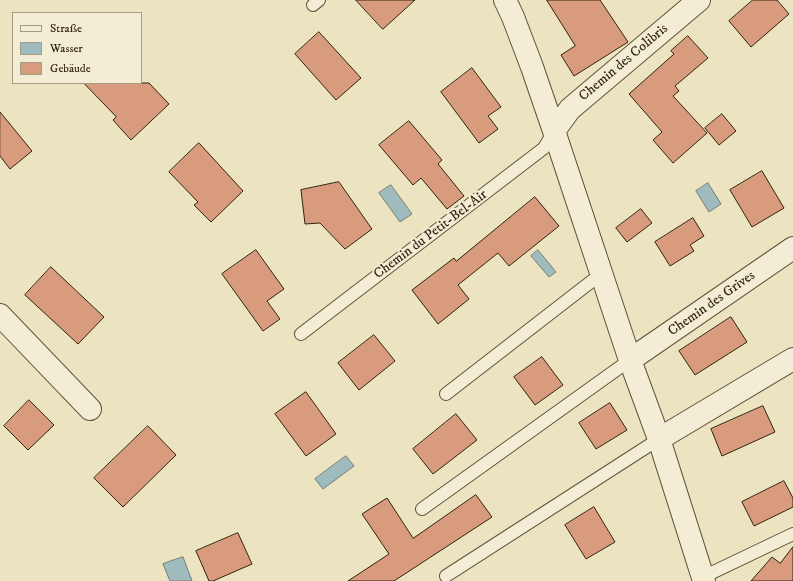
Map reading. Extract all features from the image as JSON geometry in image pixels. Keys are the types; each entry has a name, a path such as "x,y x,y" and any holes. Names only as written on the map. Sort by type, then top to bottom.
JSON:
{"street":[{"path":"505,0 532,67 554,131 630,360 659,439 704,579"},
{"name":"Chemin des Colibris","path":"554,131 570,109 699,0"},
{"name":"Chemin des Grives","path":"630,360 793,248"},
{"path":"0,315 90,409"},
{"path":"659,439 793,359"}],"lane":[{"name":"Chemin du Petit-Bel-Air","path":"301,334 544,148 554,131"},
{"path":"446,394 601,274"},
{"path":"422,509 630,360"},
{"path":"446,576 659,439"},
{"path":"704,579 793,534"}],"water":[{"path":"708,183 721,204 709,212 696,191"},
{"path":"391,185 412,214 400,222 379,193"},
{"path":"538,250 556,272 549,277 531,256"},
{"path":"346,456 354,466 323,489 315,479"},
{"path":"183,557 192,581 170,581 163,564"}],"building":[{"path":"356,0 415,0 383,29"},
{"path":"547,0 600,0 628,42 574,76 561,55 575,46"},
{"path":"753,0 777,0 789,14 751,47 729,21"},
{"path":"319,32 361,78 336,100 295,54"},
{"path":"688,36 708,58 675,86 679,91 673,96 707,133 673,163 653,140 662,132 629,94 674,54 671,51"},
{"path":"472,68 501,107 488,116 498,129 479,143 441,92"},
{"path":"149,83 169,104 131,140 113,120 116,117 85,84"},
{"path":"0,112 32,151 10,169 0,156"},
{"path":"722,114 736,131 719,145 705,128"},
{"path":"409,121 442,160 438,164 464,196 447,209 421,178 413,185 379,145"},
{"path":"199,143 243,191 211,222 194,205 198,202 169,172"},
{"path":"762,171 784,208 752,227 730,190"},
{"path":"339,182 372,229 345,249 320,223 305,224 301,190"},
{"path":"535,197 559,226 509,266 498,253 458,285 469,299 438,324 412,290 454,258 456,261"},
{"path":"641,209 652,223 627,242 616,228"},
{"path":"693,218 704,236 690,245 694,251 670,266 655,242"},
{"path":"256,250 284,289 267,301 280,319 263,331 222,274"},
{"path":"51,267 104,317 78,344 25,295"},
{"path":"731,317 747,342 695,375 679,351"},
{"path":"374,335 395,361 359,390 338,363"},
{"path":"542,357 563,385 535,405 514,377"},
{"path":"306,392 336,434 306,456 275,414"},
{"path":"29,400 54,425 28,450 4,426"},
{"path":"610,403 627,430 596,449 579,423"},
{"path":"763,406 775,432 722,456 711,429"},
{"path":"456,414 477,440 433,474 413,449"},
{"path":"148,426 176,455 123,507 94,478"},
{"path":"784,481 793,498 793,507 754,526 742,502"},
{"path":"476,495 492,517 394,581 348,581 389,554 362,514 387,498 413,538"},
{"path":"594,507 615,542 586,559 565,525"},
{"path":"238,533 252,564 213,581 209,581 196,551"},
{"path":"793,547 793,581 751,581 772,557 780,563"}]}
